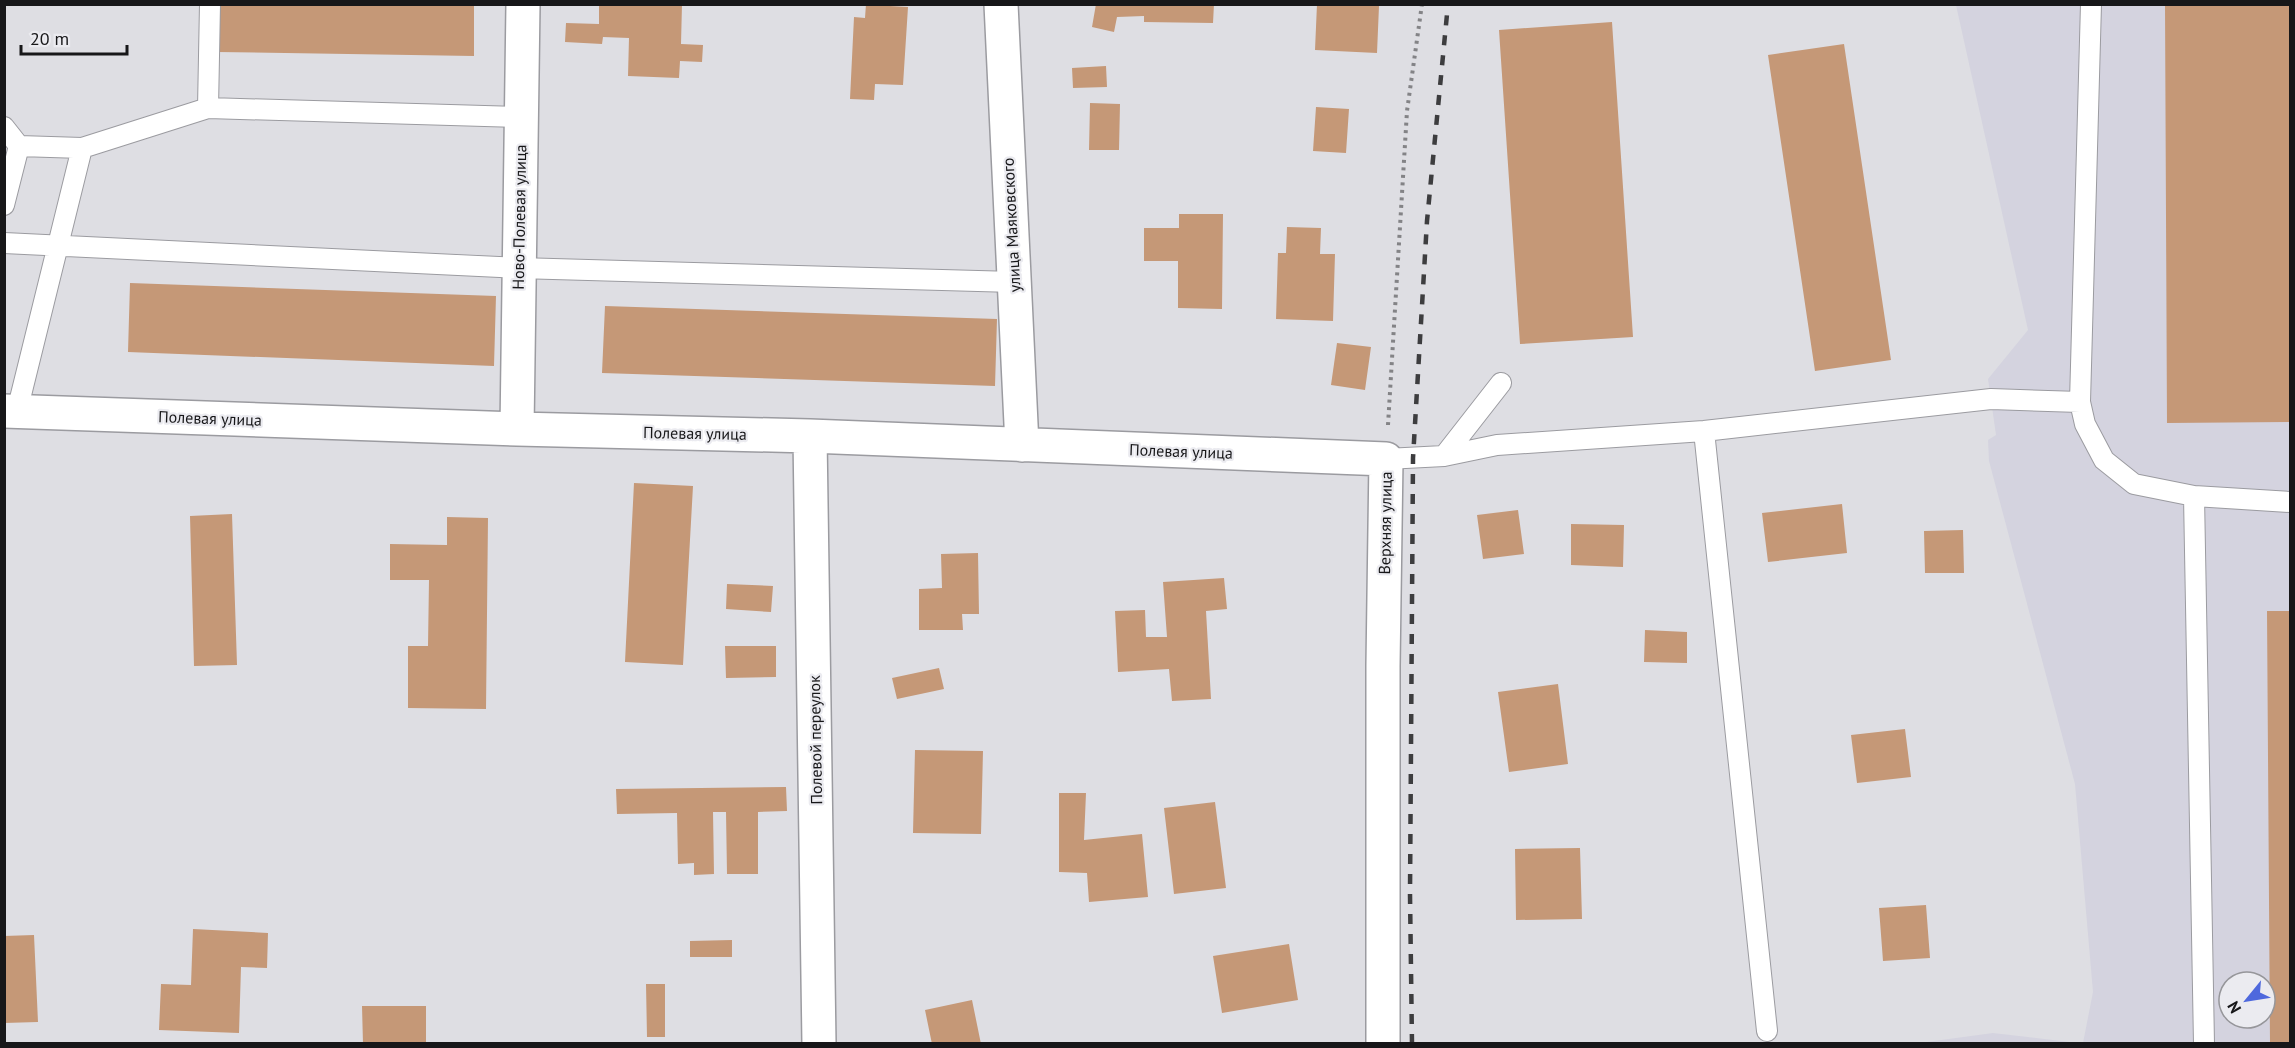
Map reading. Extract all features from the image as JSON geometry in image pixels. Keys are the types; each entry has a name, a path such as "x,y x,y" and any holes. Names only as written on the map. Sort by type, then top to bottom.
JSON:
{"street":[{"name":"Ново-Полевая улица","path":"517,429 523,4"},
{"name":"улица Маяковского","path":"1001,4 1022,445"},
{"name":"Полевая улица","path":"11,411 517,429 810,436 1386,459"},
{"name":"Полевой переулок","path":"810,436 819,1044"},
{"name":"Верхняя улица","path":"1383,1044 1383,666 1386,459"}],"lane":[{"path":"208,108 210,4"},
{"path":"2091,4 2080,402 2085,424 2104,460 2134,484 2194,496 2290,502"},
{"path":"4,127 19,146 82,148 208,108 521,117"},
{"path":"4,205 19,146"},
{"path":"11,411 58,245 82,148"},
{"path":"4,243 518,268 1014,282"},
{"path":"1444,456 1501,383"},
{"path":"1386,459 1444,456 1497,445 1704,431 1991,399 2080,402"},
{"path":"1704,431 1767,1031"},
{"path":"2194,496 2204,1044"}],"path":[{"name":"Верхняя улица","path":"1386,459 1407,111 1422,4"}],"shaded area":[{"path":"1956,5 2290,5 2290,1043 2083,1043 2093,992 2075,784 1989,461 1988,440 1996,435 1988,379 2028,330"},
{"path":"1993,1033 2078,1043 1919,1043"}],"building":[{"path":"217,4 474,4 474,56 217,52"},
{"path":"599,4 682,4 681,44 703,45 702,62 680,61 679,78 628,76 629,38 603,37 602,44 565,42 566,23 599,24"},
{"path":"866,4 908,7 903,85 875,84 874,100 850,99 854,17 865,18"},
{"path":"1096,4 1214,4 1213,23 1144,22 1144,16 1117,17 1114,32 1092,27"},
{"path":"1317,4 1379,6 1377,53 1315,50"},
{"path":"2165,4 2290,4 2290,422 2167,423"},
{"path":"1612,22 1633,337 1520,344 1499,30"},
{"path":"1844,44 1891,360 1815,371 1768,55"},
{"path":"1106,66 1107,87 1073,88 1072,68"},
{"path":"1090,103 1120,104 1119,150 1089,150"},
{"path":"1316,107 1349,109 1346,153 1313,151"},
{"path":"1179,214 1223,214 1222,309 1178,308 1178,261 1144,261 1144,228 1179,228"},
{"path":"1287,227 1321,228 1320,254 1335,254 1333,321 1276,319 1278,253 1286,253"},
{"path":"130,283 496,296 494,366 128,352"},
{"path":"605,306 997,319 995,386 602,373"},
{"path":"1337,343 1371,347 1365,390 1331,385"},
{"path":"634,483 693,486 683,665 625,662"},
{"path":"1842,504 1847,553 1768,562 1762,513"},
{"path":"1518,510 1524,554 1483,559 1477,515"},
{"path":"232,514 237,665 194,666 190,516"},
{"path":"447,517 488,518 486,709 408,708 408,646 428,646 429,580 390,580 390,544 447,545"},
{"path":"1571,524 1624,525 1623,567 1571,565"},
{"path":"1963,530 1964,573 1925,573 1924,531"},
{"path":"978,553 979,614 962,614 963,630 919,630 919,589 942,588 941,554"},
{"path":"1224,578 1227,609 1206,611 1211,699 1172,701 1169,669 1118,672 1115,611 1145,610 1146,637 1167,637 1163,582"},
{"path":"727,584 773,586 771,612 726,609"},
{"path":"2267,611 2290,611 2290,1044 2270,1044 2270,1030 2277,1030 2277,970 2269,970"},
{"path":"1645,630 1687,632 1687,663 1644,662"},
{"path":"725,646 776,646 776,677 726,678"},
{"path":"939,668 944,689 897,699 892,678"},
{"path":"1558,684 1568,764 1509,772 1498,692"},
{"path":"1905,729 1911,777 1857,783 1851,735"},
{"path":"915,750 983,751 981,834 913,833"},
{"path":"786,787 787,811 758,812 758,874 727,874 726,812 713,812 714,874 694,875 694,863 678,864 677,813 617,814 616,789"},
{"path":"1059,793 1086,793 1084,840 1142,834 1148,897 1089,902 1087,873 1059,872"},
{"path":"1215,802 1226,888 1174,894 1164,808"},
{"path":"1580,848 1582,919 1516,920 1515,849"},
{"path":"1926,905 1930,958 1883,961 1879,908"},
{"path":"193,929 268,933 267,968 241,967 239,1033 159,1030 161,984 191,985"},
{"path":"34,935 38,1022 4,1023 4,936"},
{"path":"732,940 732,957 690,957 690,941"},
{"path":"1289,944 1298,1000 1222,1013 1213,956"},
{"path":"646,984 665,984 665,1037 647,1037"},
{"path":"972,1000 981,1044 932,1044 925,1010"},
{"path":"362,1006 426,1006 426,1044 363,1044"}],"railway":[{"path":"1412,1044 1410,894 1413,458 1427,221 1448,4"}]}
